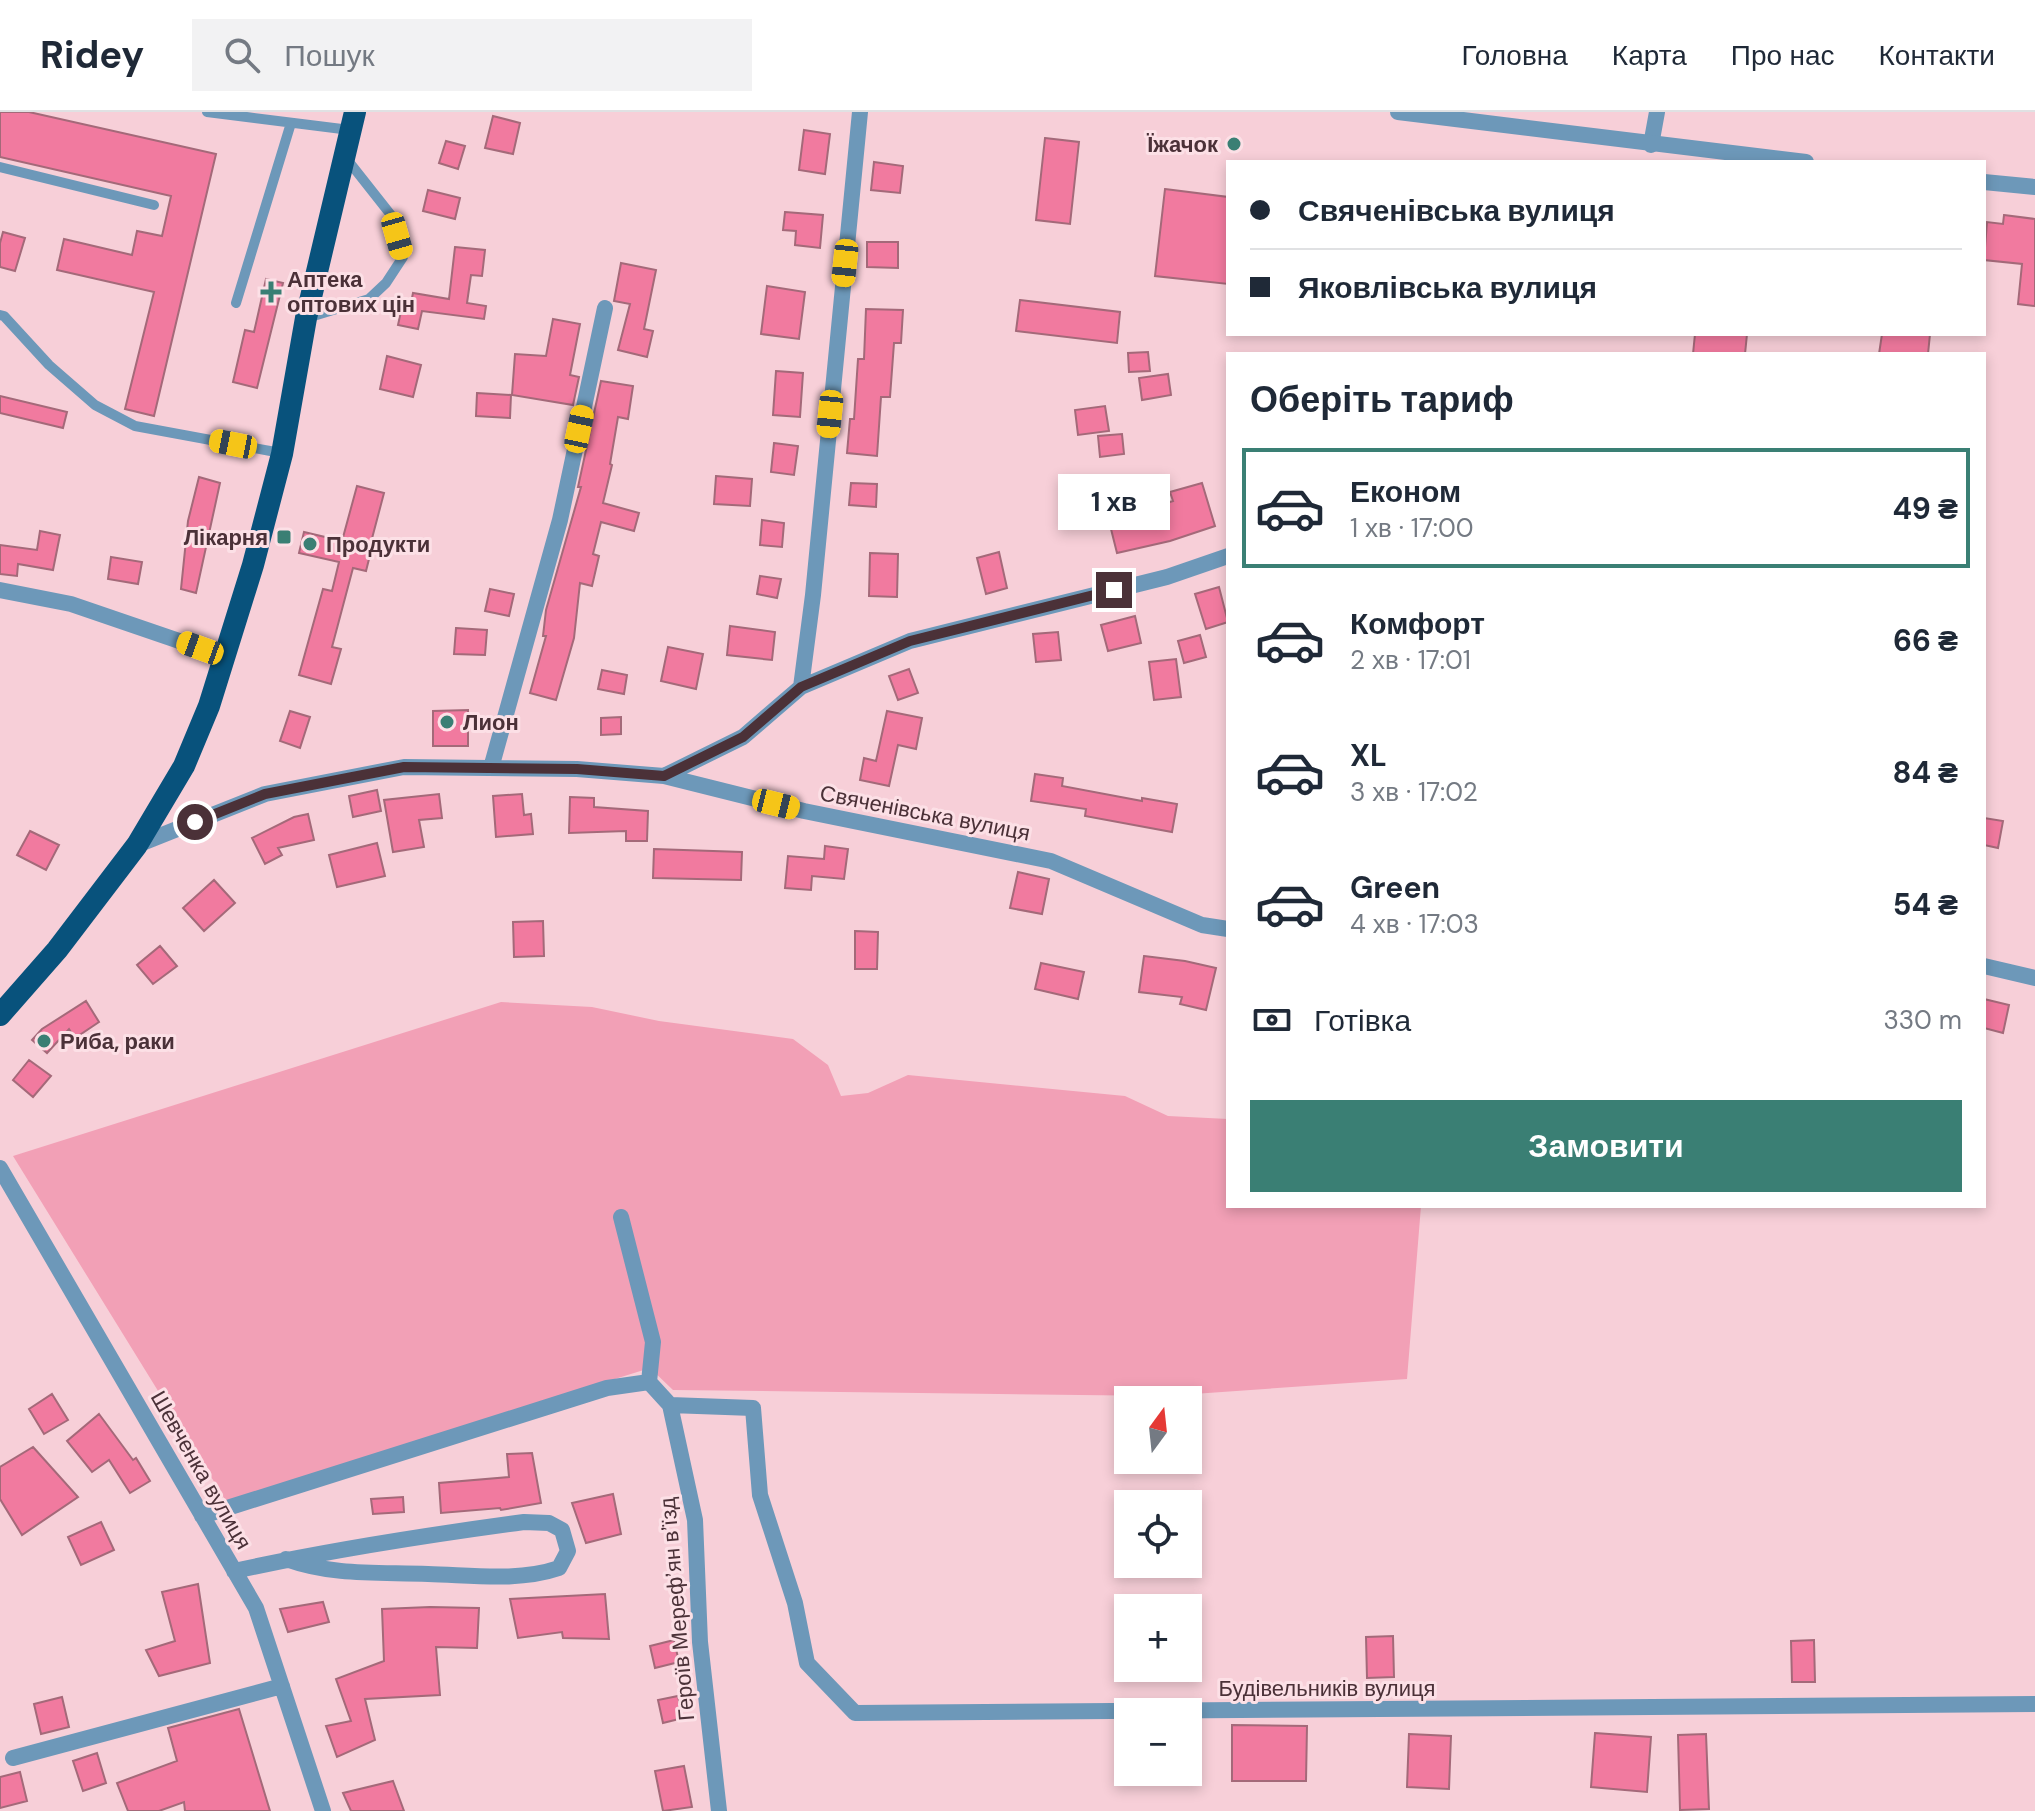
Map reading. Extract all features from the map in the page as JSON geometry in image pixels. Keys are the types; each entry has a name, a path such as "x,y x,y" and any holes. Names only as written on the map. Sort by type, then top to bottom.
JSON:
{"highway":[{"path":"0,1015 65,940 137,845 184,766 209,706 226,657 282,454 306,318 353,121"}],"street":[{"path":"801,687 813,595 860,112"},
{"path":"1398,112 1455,116 1651,145 1788,160"},
{"path":"1651,145 1657,112"},
{"path":"1986,182 2035,187"},
{"path":"491,768 560,520 605,308"},
{"path":"664,776 743,737 801,687 910,641 1167,577 1226,557"},
{"path":"0,590 71,604 226,657"},
{"name":"Свяченівська вулиця","path":"137,845 265,794 404,767 577,769 664,776 804,811 1051,861 1202,925 1226,929"},
{"path":"1986,966 2035,978"},
{"name":"Шевченка вулиця","path":"0,1168 256,1608 323,1811"},
{"path":"621,1217 653,1342 649,1382 670,1405"},
{"path":"202,1516 607,1388 649,1382"},
{"name":"Будівельників вулиця","path":"670,1405 753,1408 760,1495 795,1603 807,1663 855,1713 2035,1704"},
{"name":"Героїв Мерефʼян вʼїзд","path":"670,1405 695,1520 700,1642 719,1811"},
{"path":"234,1571 286,1559 524,1522 549,1523 562,1530 568,1551 559,1568 551,1571 493,1576 358,1573 313,1569 286,1559"},
{"path":"13,1758 282,1686"}],"lane":[{"path":"207,112 291,123 353,121"},
{"path":"236,303 291,123"},
{"path":"306,318 369,299 386,283 403,257 391,215 344,157"},
{"path":"0,167 154,205"},
{"path":"0,315 49,365 95,405 135,426 282,454"}],"shaded area":[{"path":"501,1002 592,1007 659,1021 793,1039 828,1065 841,1096 868,1093 908,1075 1125,1096 1168,1116 1226,1119 1226,1208 1421,1208 1407,1379 1202,1393 1202,1386 1114,1386 1114,1395 673,1390 650,1368 226,1501 13,1156"}],"building":[{"path":"0,112 29,112 216,154 154,416 125,409 154,292 57,270 64,239 132,255 137,231 162,236 171,196 0,157"},
{"path":"493,116 520,123 513,154 485,148"},
{"path":"804,130 830,134 825,174 799,170"},
{"path":"1045,138 1079,142 1070,224 1036,220"},
{"path":"446,141 465,146 458,169 439,163"},
{"path":"874,162 903,166 900,193 871,190"},
{"path":"1165,189 1226,197 1226,284 1155,276"},
{"path":"428,190 460,198 455,219 423,211"},
{"path":"785,212 823,215 820,248 795,245 796,231 783,230"},
{"path":"2004,215 2035,219 2035,306 2018,304 2022,264 1986,260 1987,222 2003,224"},
{"path":"3,232 25,238 15,271 0,267"},
{"path":"867,242 898,242 898,268 867,267"},
{"path":"455,247 485,250 482,276 471,275 467,303 486,306 484,319 422,311 418,329 398,325 402,307 410,308 413,293 449,299"},
{"path":"621,263 656,270 644,329 653,331 647,357 618,350 630,304 614,301"},
{"path":"266,279 283,283 257,388 233,382 245,330 254,332"},
{"path":"767,286 805,292 799,339 761,334"},
{"path":"1020,300 1120,312 1117,343 1016,331"},
{"path":"866,309 903,310 901,343 894,343 890,397 881,397 877,456 847,453 850,419 854,419 858,359 864,359"},
{"path":"553,319 580,324 570,375 579,377 573,405 512,395 515,354 546,356"},
{"path":"1695,336 1747,336 1745,352 1693,352"},
{"path":"1882,336 1930,336 1928,352 1879,352"},
{"path":"1148,352 1150,371 1129,372 1128,353"},
{"path":"387,356 421,365 413,397 380,389"},
{"path":"776,371 803,373 800,417 773,415"},
{"path":"1168,374 1171,395 1142,400 1139,378"},
{"path":"601,381 633,386 628,419 618,417 603,503 639,513 634,531 601,522 593,554 599,556 592,586 580,583 574,638 556,700 530,693 546,636 543,636 546,610 581,487 578,487"},
{"path":"477,393 511,395 510,418 476,416"},
{"path":"0,396 67,412 63,428 0,413"},
{"path":"1105,406 1109,431 1078,435 1075,410"},
{"path":"1122,434 1124,454 1100,457 1098,436"},
{"path":"774,443 798,446 794,475 771,472"},
{"path":"716,476 752,479 750,506 714,504"},
{"path":"199,477 220,483 196,593 181,589 188,521"},
{"path":"851,483 877,484 876,507 849,505"},
{"path":"1202,483 1215,526 1170,541 1117,553 1109,521 1148,512 1147,509 1173,501 1170,492"},
{"path":"357,486 384,493 366,571 353,568 332,647 341,649 331,684 299,675 323,589 332,591 339,562 299,553 304,532 342,541"},
{"path":"762,520 784,523 782,547 760,545"},
{"path":"40,531 60,535 53,570 18,564 17,576 0,574 0,545 37,550"},
{"path":"999,552 1007,588 986,594 977,558"},
{"path":"870,553 898,554 897,597 869,596"},
{"path":"111,557 142,562 138,584 108,579"},
{"path":"760,576 781,579 777,598 757,594"},
{"path":"1219,587 1226,623 1206,629 1195,594"},
{"path":"490,589 514,594 509,616 485,611"},
{"path":"1135,616 1141,643 1108,651 1101,625"},
{"path":"730,626 775,632 772,660 727,655"},
{"path":"456,628 487,630 485,655 454,654"},
{"path":"1058,632 1061,660 1036,662 1033,634"},
{"path":"1200,635 1206,657 1184,663 1178,641"},
{"path":"668,647 703,654 696,689 661,681"},
{"path":"1176,659 1181,697 1154,700 1149,662"},
{"path":"909,669 918,693 898,700 889,676"},
{"path":"602,670 627,675 624,694 598,689"},
{"path":"468,710 468,746 433,746 433,711"},
{"path":"290,711 310,717 300,748 280,741"},
{"path":"887,711 922,718 916,749 898,745 889,786 860,780 864,758 876,761"},
{"path":"621,717 621,734 601,735 601,718"},
{"path":"1035,774 1063,778 1062,786 1142,801 1142,798 1177,804 1172,832 1085,816 1086,809 1031,801"},
{"path":"377,790 381,811 353,817 349,796"},
{"path":"439,794 442,818 419,820 424,847 393,852 384,800"},
{"path":"522,794 524,815 531,814 533,834 496,837 493,796"},
{"path":"570,797 594,798 594,807 648,811 647,841 626,841 626,831 569,833"},
{"path":"308,814 314,840 278,848 282,855 265,864 252,838 294,817"},
{"path":"1986,818 2003,821 1998,848 1986,845"},
{"path":"30,831 59,845 46,870 17,855"},
{"path":"377,843 385,876 337,887 329,855"},
{"path":"825,846 848,849 844,879 812,876 811,890 785,888 788,856 824,859"},
{"path":"654,849 742,852 741,880 653,878"},
{"path":"1018,872 1049,879 1042,914 1010,908"},
{"path":"214,880 235,903 204,931 183,908"},
{"path":"543,921 544,956 514,957 513,922"},
{"path":"855,931 878,932 877,969 855,969"},
{"path":"160,946 177,966 153,984 137,965"},
{"path":"1144,956 1216,968 1206,1010 1180,1004 1182,997 1139,992"},
{"path":"1041,963 1084,972 1078,999 1035,989"},
{"path":"1986,999 2009,1005 2003,1033 1986,1029"},
{"path":"86,1001 99,1022 75,1038 69,1029 47,1053 32,1040 42,1029"},
{"path":"29,1060 51,1076 33,1097 13,1080"},
{"path":"52,1394 68,1420 44,1434 29,1409"},
{"path":"99,1414 133,1460 136,1458 150,1481 130,1493 109,1460 92,1472 67,1441"},
{"path":"33,1447 78,1497 22,1535 0,1499 0,1467"},
{"path":"532,1453 541,1503 501,1510 441,1513 439,1483 509,1477 507,1454"},
{"path":"613,1494 621,1534 586,1543 572,1503"},
{"path":"403,1497 404,1512 373,1514 371,1499"},
{"path":"101,1522 114,1550 81,1565 68,1537"},
{"path":"198,1584 210,1663 159,1676 146,1650 175,1641 162,1592"},
{"path":"605,1594 609,1639 563,1638 562,1632 518,1638 510,1599"},
{"path":"323,1602 329,1622 288,1632 280,1609"},
{"path":"479,1608 477,1648 436,1647 440,1695 365,1699 375,1740 337,1757 326,1726 351,1721 336,1679 384,1661 382,1609"},
{"path":"1393,1636 1394,1677 1367,1678 1366,1637"},
{"path":"674,1640 679,1662 655,1668 650,1646"},
{"path":"1814,1640 1815,1682 1792,1682 1791,1641"},
{"path":"678,1696 683,1718 663,1723 658,1700"},
{"path":"62,1697 69,1727 41,1734 34,1704"},
{"path":"239,1709 270,1811 185,1811 184,1802 159,1811 128,1811 117,1783 177,1761 168,1728"},
{"path":"1232,1725 1307,1726 1306,1781 1232,1781"},
{"path":"1595,1733 1651,1737 1647,1792 1591,1787"},
{"path":"1409,1734 1451,1736 1449,1789 1407,1787"},
{"path":"1706,1734 1709,1809 1680,1810 1678,1735"},
{"path":"97,1753 106,1783 83,1791 73,1761"},
{"path":"684,1766 692,1807 663,1811 655,1771"},
{"path":"20,1772 27,1801 0,1808 0,1777"},
{"path":"393,1781 404,1811 351,1811 343,1793"}],"place":[{"name":"Їжачок","path":"1234,144"},
{"name":"Аптека оптових цін","path":"271,292"},
{"name":"Лікарня","path":"284,537"},
{"name":"Продукти","path":"310,544"},
{"name":"Лион","path":"447,722"},
{"name":"Риба, раки","path":"44,1041"}],"route":[{"path":"195,822 265,794 404,767 577,769 664,776 743,737 801,687 910,641 1114,590"}]}
